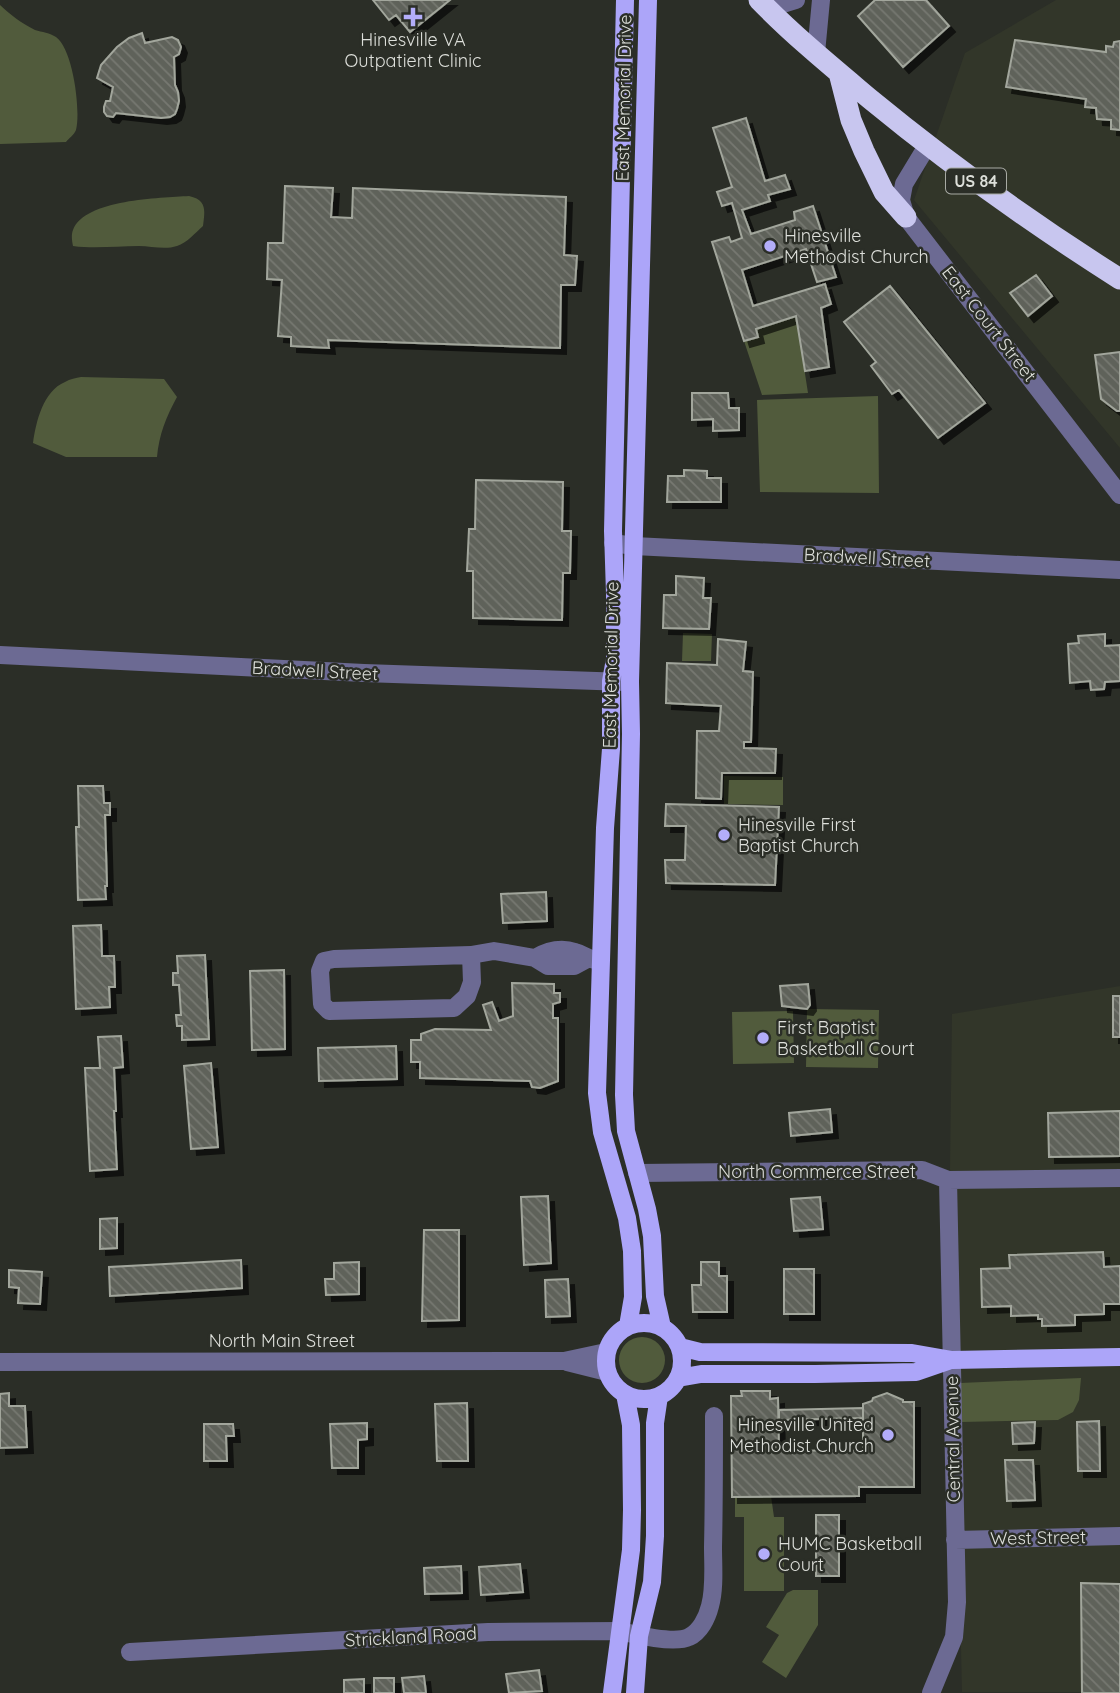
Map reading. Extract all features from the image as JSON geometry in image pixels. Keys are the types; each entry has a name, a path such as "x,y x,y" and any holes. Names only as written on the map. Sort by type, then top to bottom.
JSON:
{"highway":[{"name":"US 84","path":"763,4 839,73 927,146 1070,248 1120,279"},
{"path":"839,73 864,151 884,192 906,218"}],"main road":[{"name":"East Memorial Drive","path":"625,0 613,543 615,659 611,681 611,749 606,828 594,960 597,1093 602,1132 627,1218 632,1251 633,1297 628,1325"},
{"name":"East Memorial Drive","path":"648,0 630,682 624,1095 626,1131 652,1236 655,1296 662,1327"},
{"path":"641,1322 662,1327 680,1347 682,1361 678,1378 659,1396 638,1399 625,1394 612,1382 605,1361 606,1352 615,1335 628,1325 641,1322"},
{"path":"680,1347 700,1352 912,1353 952,1360 1120,1357"},
{"path":"678,1378 701,1374 916,1372 952,1360"},
{"path":"612,1693 631,1550 631,1424 625,1394"},
{"path":"635,1693 639,1636 652,1582 655,1423 659,1396"}],"street":[{"path":"763,4 796,0"},
{"path":"816,53 821,0"},
{"path":"906,218 901,200 902,191 927,146"},
{"name":"East Court Street","path":"906,218 1120,495"},
{"name":"Bradwell Street","path":"613,543 1120,570"},
{"name":"Bradwell Street","path":"0,655 351,673 630,682"},
{"path":"471,955 472,982 467,996 454,1008 329,1011 321,1004 320,971 324,961 334,959 471,955 494,951 535,958 549,950 575,952 594,960"},
{"name":"North Commerce Street","path":"637,1173 922,1170 948,1180 1120,1178"},
{"name":"Central Avenue","path":"931,1693 954,1637 957,1602 948,1180"},
{"name":"North Main Street","path":"0,1362 564,1361 606,1352"},
{"name":"North Main Street","path":"564,1361 607,1372"},
{"name":"Strickland Road","path":"130,1652 488,1632 620,1631 639,1636 680,1639 691,1637 699,1629 711,1604 714,1416"},
{"name":"West Street","path":"955,1540 1120,1536"}],"shaded area":[{"path":"1056,0 1120,0 1120,448 914,200 965,53"},
{"path":"1120,986 1120,1692 962,1692 950,1169 952,1014"}],"green space":[{"path":"0,5 35,30 56,37 67,54 74,81 77,121 75,132 66,142 0,144"},
{"path":"189,196 199,200 204,206 203,226 181,245 163,248 73,246 73,230 80,220 92,212 107,206 143,199"},
{"path":"796,316 808,393 762,395 744,341 758,337 756,329"},
{"path":"81,377 164,379 177,397 159,441 157,457 66,457 33,443 39,417 51,392 67,381"},
{"path":"878,396 879,493 760,492 757,400"},
{"path":"683,633 712,634 711,661 682,661"},
{"path":"724,776 783,777 783,805 724,804"},
{"path":"807,1009 879,1010 878,1068 806,1067"},
{"name":"First Baptist Basketball Court","path":"793,1011 794,1063 733,1064 732,1012"},
{"path":"642,1337 658,1344 665,1360 658,1376 642,1383 626,1376 619,1360 626,1344"},
{"path":"1081,1378 1079,1400 1073,1412 1058,1420 961,1422 960,1383"},
{"name":"HUMC Basketball Court","path":"771,1496 774,1517 784,1517 784,1591 744,1591 744,1517 735,1517 735,1497"},
{"path":"793,1590 818,1590 818,1625 786,1678 762,1662 779,1635 766,1627 787,1593"}],"building":[{"name":"Hinesville VA Outpatient Clinic","path":"373,0 450,0 410,32 396,15 389,20"},
{"path":"875,0 926,0 949,26 903,67 858,16"},
{"path":"142,33 145,43 172,37 178,40 181,47 179,54 174,57 175,85 179,101 175,114 161,118 116,113 113,117 107,116 104,107 106,101 110,101 113,87 97,78 101,65 117,47"},
{"path":"1015,40 1106,52 1106,46 1113,47 1114,42 1120,41 1120,130 1111,129 1111,120 1097,119 1096,108 1085,107 1086,99 1006,87"},
{"name":"Hinesville Methodist Church","path":"746,118 765,181 785,175 790,189 768,195 770,201 742,210 751,234 795,220 794,212 813,206 836,277 817,282 806,249 742,270 753,306 825,284 831,304 821,308 829,367 805,371 796,316 756,329 758,337 744,341 712,242 729,237 731,242 742,238 732,203 722,206 717,192 732,187 713,128"},
{"path":"285,186 333,188 331,217 352,218 353,188 566,197 564,255 577,256 575,285 561,285 560,348 328,340 329,348 291,346 291,337 278,336 282,280 267,279 268,243 283,243"},
{"path":"1036,275 1052,296 1028,316 1010,293"},
{"path":"890,286 985,403 938,438 899,390 892,394 871,366 876,362 844,322"},
{"path":"1120,352 1120,411 1117,411 1101,399 1095,355"},
{"path":"692,393 728,393 729,408 739,408 739,430 713,431 713,419 692,420"},
{"path":"684,470 707,471 707,478 721,478 721,502 667,502 668,476 684,476"},
{"path":"476,480 563,482 562,531 571,531 570,573 563,573 562,620 473,618 473,571 467,571 469,529 475,529"},
{"path":"676,576 704,578 703,598 711,598 709,629 663,628 664,595 676,595"},
{"path":"1105,634 1105,646 1120,645 1120,681 1105,682 1104,689 1091,690 1090,681 1070,683 1068,644 1079,643 1078,636"},
{"path":"718,639 746,642 743,671 753,672 751,742 744,742 744,748 776,749 775,773 722,773 721,799 696,798 697,731 719,731 721,706 666,703 667,663 717,665"},
{"path":"78,786 103,786 104,803 110,803 110,815 105,815 106,899 78,900"},
{"path":"666,804 779,807 775,885 666,883 665,860 685,860 686,826 665,826"},
{"path":"546,892 547,921 503,923 501,894"},
{"path":"101,925 102,956 114,956 115,987 109,987 110,1007 76,1009 73,926"},
{"path":"205,955 209,1039 182,1040 182,1026 177,1026 176,1015 181,1015 179,985 173,985 173,973 178,973 177,956"},
{"path":"284,970 285,1049 252,1050 250,971"},
{"path":"512,983 554,984 554,993 560,993 560,1002 553,1004 553,1018 558,1018 558,1081 540,1088 532,1087 530,1081 420,1078 420,1062 411,1062 411,1040 421,1040 421,1034 435,1029 491,1030 483,1005 492,1002 499,1021 513,1016"},
{"path":"808,984 810,1005 807,1009 782,1006 780,986"},
{"path":"1113,996 1120,996 1120,1037 1113,1037"},
{"path":"121,1036 123,1067 114,1068 117,1169 90,1171 85,1068 100,1068 98,1037"},
{"path":"396,1046 397,1079 319,1081 318,1048"},
{"path":"211,1063 218,1147 191,1149 184,1066"},
{"path":"830,1109 832,1132 791,1136 789,1113"},
{"path":"1120,1111 1120,1156 1049,1157 1048,1113"},
{"path":"548,1196 551,1263 524,1265 521,1197"},
{"path":"820,1197 823,1229 794,1231 791,1199"},
{"path":"117,1218 117,1248 100,1249 100,1219"},
{"path":"424,1230 459,1230 459,1320 422,1321"},
{"path":"1103,1252 1104,1267 1120,1266 1120,1304 1104,1304 1104,1314 1075,1315 1075,1325 1042,1326 1042,1319 1038,1319 1038,1315 1011,1316 1011,1306 982,1307 981,1269 1010,1268 1009,1255"},
{"path":"241,1260 242,1288 110,1296 109,1267"},
{"path":"359,1262 359,1294 326,1295 325,1279 334,1279 334,1263"},
{"path":"701,1262 719,1262 719,1276 727,1276 727,1312 693,1312 692,1285 701,1285"},
{"path":"784,1269 814,1269 814,1314 784,1314"},
{"path":"9,1270 42,1272 40,1304 18,1303 19,1288 9,1287"},
{"path":"568,1279 570,1316 546,1317 545,1280"},
{"name":"Hinesville United Methodist Church","path":"741,1391 770,1391 770,1399 778,1398 779,1451 863,1450 863,1404 887,1393 903,1402 914,1402 914,1487 859,1487 859,1496 732,1497 731,1396 742,1396"},
{"path":"9,1393 9,1406 25,1406 27,1447 0,1448 0,1394"},
{"path":"467,1403 468,1461 437,1461 435,1404"},
{"path":"863,1408 863,1418 779,1420 779,1410"},
{"path":"1099,1421 1100,1471 1078,1471 1077,1422"},
{"path":"1035,1422 1034,1443 1013,1444 1012,1423"},
{"path":"367,1423 367,1439 358,1440 358,1468 332,1468 330,1424"},
{"path":"204,1424 233,1424 234,1436 226,1436 227,1461 204,1461"},
{"path":"1005,1460 1033,1460 1035,1500 1007,1501"},
{"path":"816,1515 839,1515 839,1576 816,1576"},
{"path":"520,1564 523,1592 481,1595 479,1567"},
{"path":"461,1566 462,1593 425,1594 424,1568"},
{"path":"1081,1583 1120,1584 1120,1693 1082,1693"},
{"path":"539,1670 542,1691 509,1693 506,1674"},
{"path":"424,1676 426,1693 404,1693 402,1678"},
{"path":"374,1678 394,1678 394,1693 374,1693"},
{"path":"364,1679 364,1693 344,1693 344,1680"}],"place":[{"name":"Hinesville VA Outpatient Clinic","path":"413,17"},
{"name":"Hinesville Methodist Church","path":"770,246"},
{"name":"Hinesville First Baptist Church","path":"724,835"},
{"name":"First Baptist Basketball Court","path":"763,1038"},
{"name":"Hinesville United Methodist Church","path":"888,1435"},
{"name":"HUMC Basketball Court","path":"764,1554"}]}
